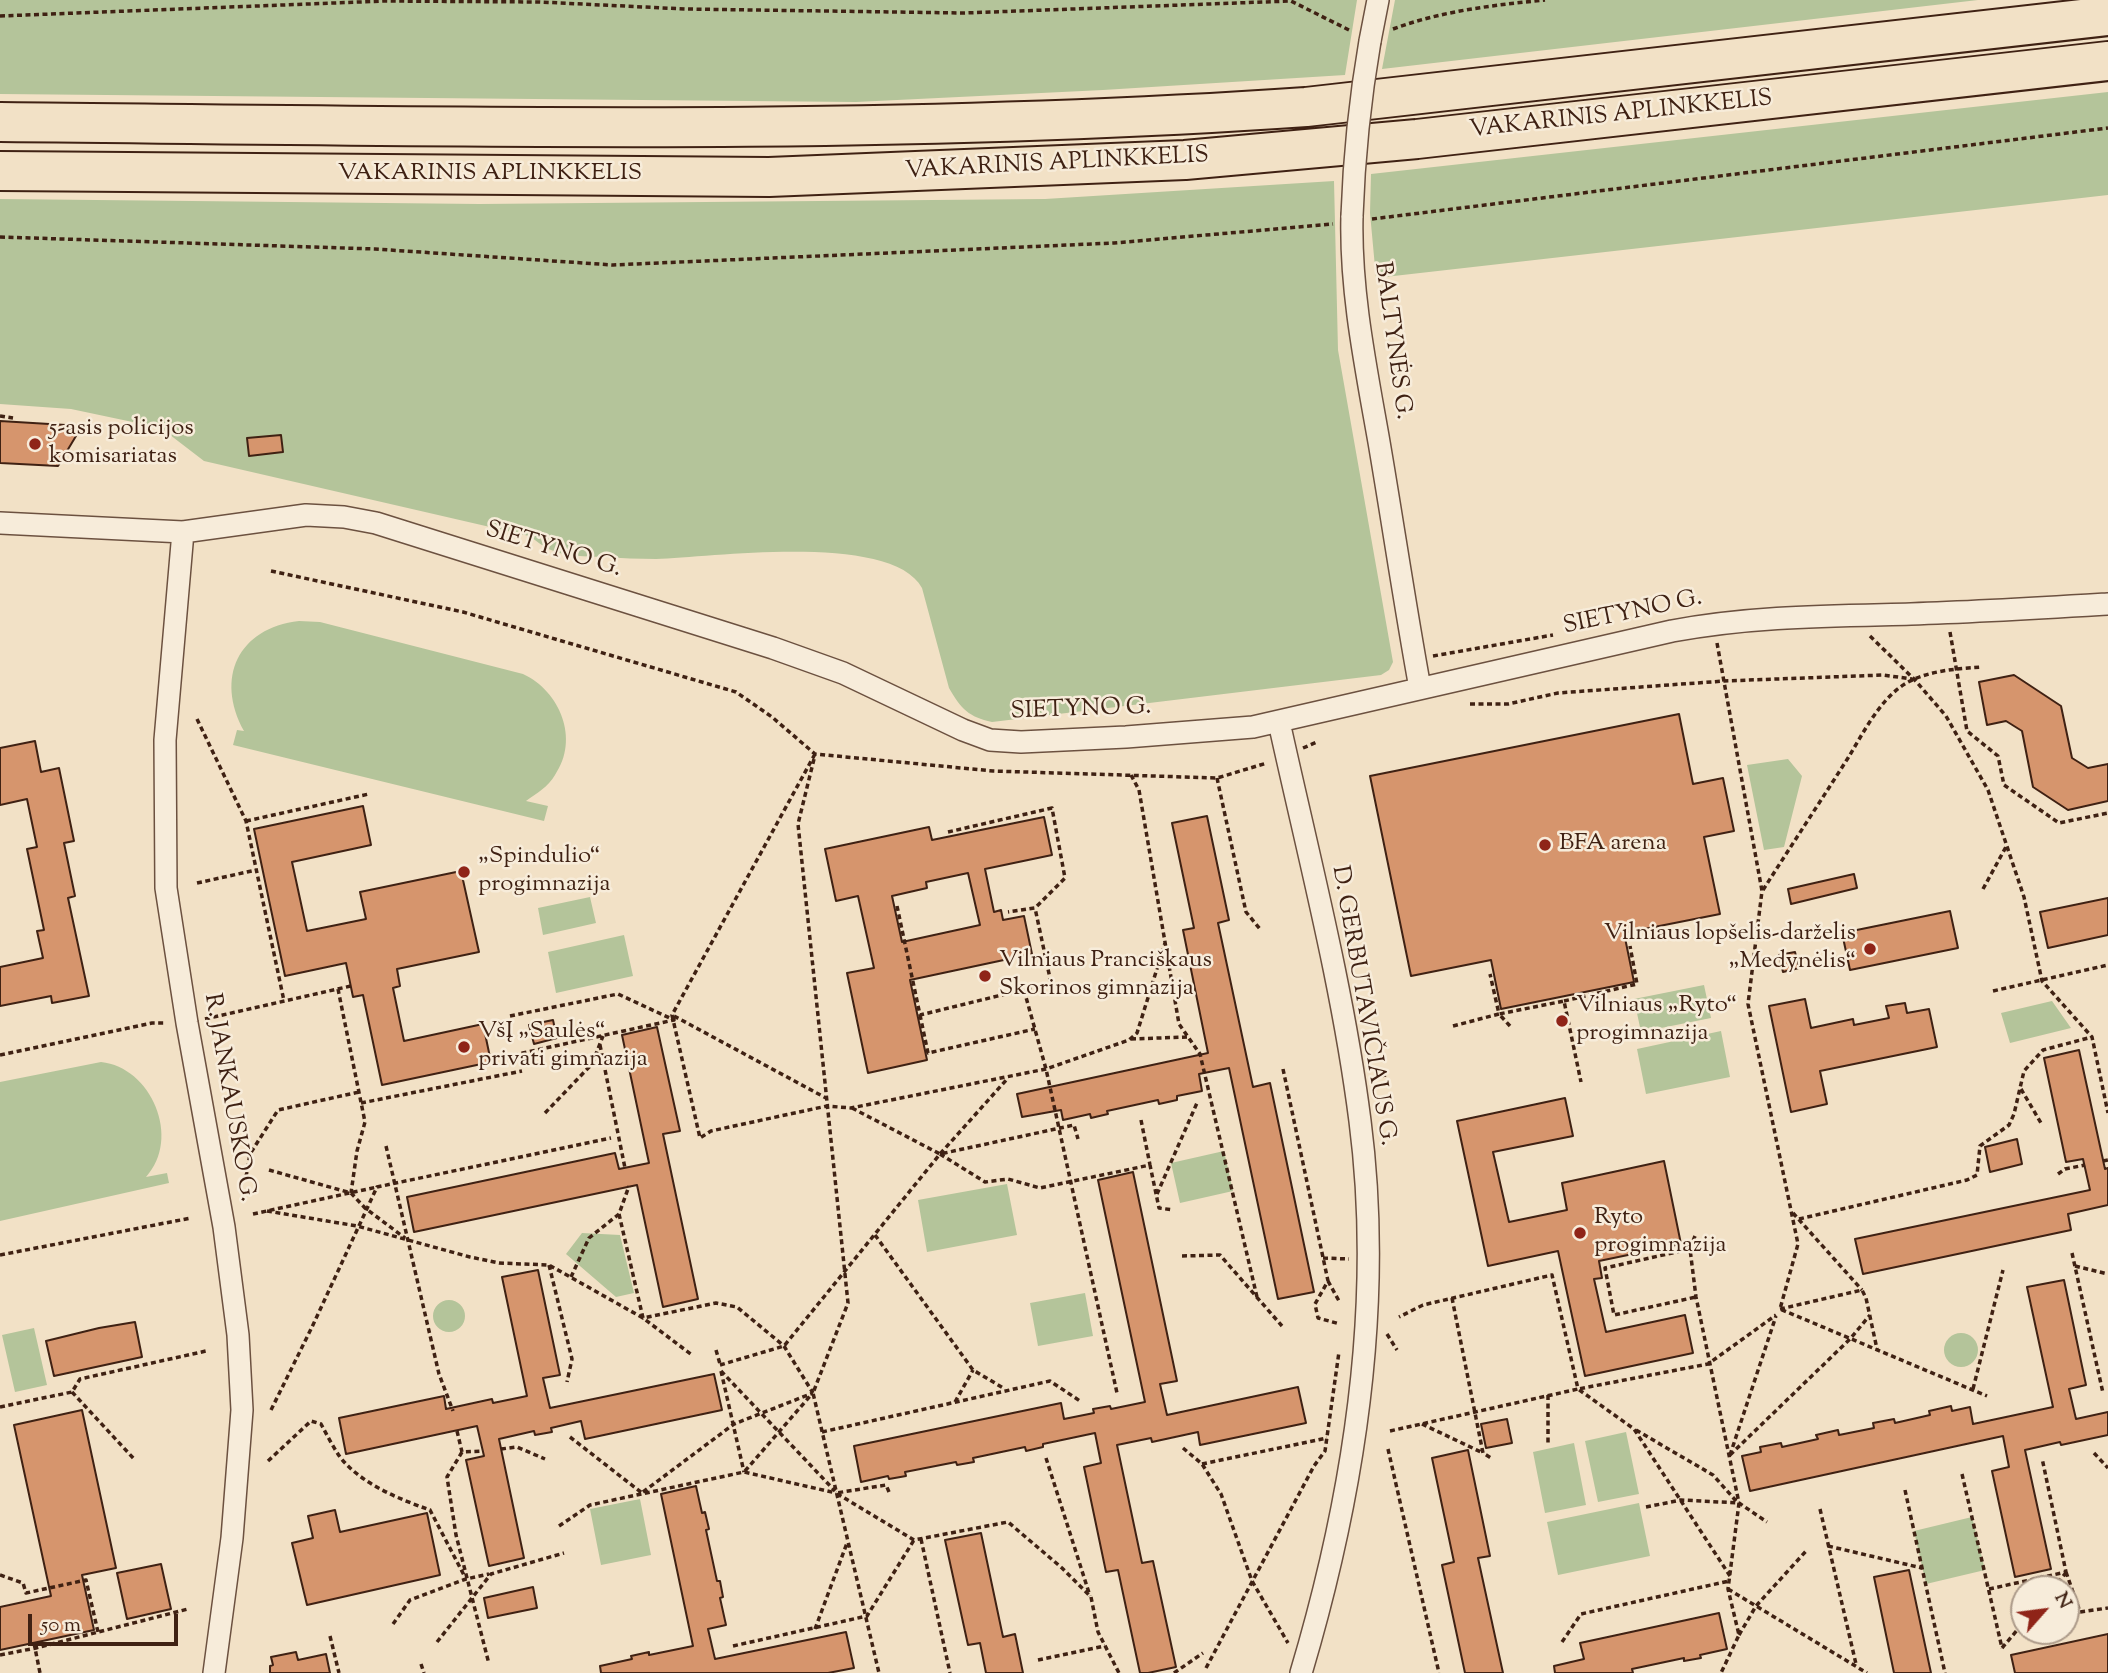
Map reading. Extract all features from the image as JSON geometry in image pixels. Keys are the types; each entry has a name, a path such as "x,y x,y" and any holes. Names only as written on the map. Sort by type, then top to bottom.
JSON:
{"highway":[{"name":"VAKARINIS APLINKKELIS","path":"0,122 842,127 1221,113 1319,105 2108,16"},
{"name":"VAKARINIS APLINKKELIS","path":"0,171 769,177 1185,160 1431,138 2108,61"}],"street":[{"name":"BALTYNĖS G.","path":"1378,0 1359,106 1354,164 1352,219 1356,289 1401,585 1420,688"},
{"name":"SIETYNO G.","path":"0,523 183,531 218,529 306,515 344,517 376,523 832,668 963,730 990,740 1021,742 1252,727 1714,623 1773,618 1943,613 2108,604"},
{"name":"R. JANKAUSKO G.","path":"183,531 165,740 166,875 187,1023 225,1227 238,1335 242,1410 233,1538 214,1673"},
{"name":"D. GERBUTAVIČIAUS G.","path":"1279,722 1339,996 1354,1080 1366,1182 1368,1258 1364,1353 1355,1436 1337,1533 1302,1669"}],"path":[{"path":"0,16 385,1 540,2 685,9 964,13 1292,1 1370,38 1413,22 1500,4 1545,0"},
{"path":"0,237 375,249 613,265 1114,243 1352,219 2108,128"},
{"path":"0,416 13,418"},
{"path":"271,571 463,612 736,692 772,717 815,754 993,771 1217,778 1260,766 1317,742"},
{"path":"1390,1431 1548,1395 1708,1364 1780,1310 1798,1244 1748,1004 1762,891 1714,623"},
{"path":"1950,632 1967,731 1962,741"},
{"path":"1867,633 1914,679 1946,716 1988,790 2024,897 2042,981 2092,1037 2108,1113"},
{"path":"1762,891 1885,702 1898,688 1914,679 1955,669 1981,667"},
{"path":"1470,704 1508,704 1558,693 1724,681 1883,675 1914,679"},
{"path":"197,719 246,821 284,1001"},
{"path":"1967,731 1998,756 2004,785 2059,823 2108,813"},
{"path":"815,754 673,1018 700,1138 711,1130 827,1106 851,1108 1046,1069 1129,1040 1187,1037"},
{"path":"744,1472 813,1393 848,1303 798,824 815,754"},
{"path":"1131,775 1139,790 1179,1024 1200,1054 1257,1297"},
{"path":"1217,778 1246,912 1259,929"},
{"path":"246,821 369,794"},
{"path":"948,832 1052,808 1065,878 1035,908 1008,912"},
{"path":"1983,889 2007,845"},
{"path":"197,883 256,870"},
{"path":"897,906 928,1053 1035,1029"},
{"path":"920,1016 1051,983 1035,908"},
{"path":"1129,1040 1137,1033 1165,943"},
{"path":"1453,1026 1637,984 1630,946"},
{"path":"1993,992 2108,965"},
{"path":"1489,974 1499,1014 1510,1026"},
{"path":"0,1055 152,1023 187,1023 351,986"},
{"path":"338,989 365,1122 357,1151 351,1193"},
{"path":"1024,990 1046,1069 1117,1393"},
{"path":"510,1016 618,994 673,1018 826,1098"},
{"path":"1564,1001 1581,1082"},
{"path":"519,1054 673,1018"},
{"path":"545,1113 592,1064 603,1036"},
{"path":"1799,1219 1967,1180 1977,1175 1980,1146 2008,1125 2014,1114 2024,1071 2043,1050 2092,1037"},
{"path":"600,1045 625,1168"},
{"path":"1283,1069 1328,1281 1339,1301"},
{"path":"361,1103 522,1071"},
{"path":"720,1365 784,1346 940,1154 1009,1076"},
{"path":"2020,1087 2041,1123"},
{"path":"246,1177 250,1154 278,1110 359,1092"},
{"path":"1156,1196 1197,1103"},
{"path":"851,1108 940,1154 985,1182 1008,1179 1040,1188 1150,1165"},
{"path":"1141,1120 1158,1208 1173,1210"},
{"path":"940,1154 1074,1125 1078,1139"},
{"path":"253,1214 611,1138"},
{"path":"386,1146 439,1374 453,1411"},
{"path":"2058,1174 2065,1169 2085,1165"},
{"path":"269,1170 351,1193 365,1208 408,1240"},
{"path":"571,1278 589,1238 619,1214 629,1186"},
{"path":"271,1410 377,1187"},
{"path":"267,1211 357,1226 499,1263 550,1265 643,1318 692,1355"},
{"path":"1792,1212 1862,1290 1877,1350"},
{"path":"619,1214 643,1318"},
{"path":"0,1255 191,1217"},
{"path":"875,1235 973,1370 1007,1390"},
{"path":"1695,1236 1690,1249 1696,1297 1739,1503 1728,1589 1740,1635"},
{"path":"1690,1249 1605,1268 1614,1315 1696,1297"},
{"path":"2072,1253 2103,1393"},
{"path":"1182,1256 1220,1255 1282,1326"},
{"path":"1323,1258 1368,1258"},
{"path":"550,1265 572,1359 566,1382"},
{"path":"2075,1266 2108,1274"},
{"path":"1973,1390 2003,1269"},
{"path":"1399,1317 1423,1305 1552,1275 1578,1389 1634,1429 1713,1475 1739,1503 1767,1522"},
{"path":"1328,1281 1315,1304 1318,1318 1340,1324"},
{"path":"1780,1310 1862,1290"},
{"path":"1452,1298 1483,1453"},
{"path":"643,1318 716,1303 737,1307 784,1346 813,1393 879,1673"},
{"path":"1780,1310 1987,1396"},
{"path":"1729,1457 1776,1315"},
{"path":"1729,1457 1850,1339 1870,1315"},
{"path":"1381,1325 1396,1350"},
{"path":"716,1350 744,1472"},
{"path":"0,1407 72,1392 80,1379 206,1351"},
{"path":"1206,1668 1314,1466 1325,1451 1339,1352"},
{"path":"955,1403 973,1370"},
{"path":"721,1371 836,1493 914,1540 1008,1522 1091,1597"},
{"path":"822,1432 1050,1381 1080,1401"},
{"path":"72,1392 135,1460"},
{"path":"642,1493 734,1424 813,1393"},
{"path":"1548,1395 1548,1445"},
{"path":"268,1461 311,1421 321,1424 341,1458 358,1472 389,1496 430,1510 466,1580"},
{"path":"1421,1423 1492,1458"},
{"path":"1634,1429 1729,1578"},
{"path":"457,1430 462,1452 447,1477 470,1599 489,1664"},
{"path":"570,1437 642,1493"},
{"path":"1202,1464 1327,1438"},
{"path":"501,1448 517,1447 545,1459"},
{"path":"1183,1447 1202,1464 1222,1494 1252,1581 1302,1669"},
{"path":"1388,1449 1439,1673"},
{"path":"462,1452 482,1451"},
{"path":"2094,1453 2108,1468"},
{"path":"1045,1458 1091,1597 1098,1632 1119,1673"},
{"path":"2042,1458 2067,1575"},
{"path":"559,1526 590,1505 744,1472 836,1493 886,1485 889,1492"},
{"path":"1962,1474 2002,1648 2010,1639"},
{"path":"1905,1490 1945,1673"},
{"path":"1646,1507 1681,1500 1739,1503"},
{"path":"1820,1509 1856,1666"},
{"path":"921,1539 950,1673"},
{"path":"733,1647 867,1616 914,1540"},
{"path":"815,1629 848,1541"},
{"path":"1828,1546 1922,1568"},
{"path":"1721,1673 1756,1606 1807,1550"},
{"path":"393,1624 410,1600 466,1580 564,1553"},
{"path":"1989,1589 2066,1572"},
{"path":"437,1642 491,1574"},
{"path":"0,1575 23,1583 26,1593 86,1580 99,1632"},
{"path":"1562,1642 1581,1614 1729,1578"},
{"path":"1728,1589 1867,1673"},
{"path":"2080,1612 2108,1608"},
{"path":"0,1655 188,1609"},
{"path":"330,1636 339,1673"},
{"path":"35,1646 40,1673"},
{"path":"1038,1660 1105,1646"},
{"path":"1174,1673 1203,1653"},
{"path":"421,1664 424,1673"}],"green space":[{"path":"0,0 1357,0 1345,75 856,102 0,94"},
{"path":"1395,0 1978,0 1382,69"},
{"path":"2108,92 2108,195 1376,278 1370,213 1371,174"},
{"path":"1334,181 1338,350 1393,662 1389,670 1381,675 992,722 977,718 966,711 949,688 922,588 904,571 876,560 840,554 799,552 656,559 563,554 548,549 529,536 204,461 161,428 71,409 0,404 0,199 480,204 1045,199"},
{"path":"299,621 320,622 523,674 536,682 556,704 566,732 566,746 555,775 546,786 526,801 548,806 544,821 233,745 237,730 244,731 232,692 238,659 247,645 261,634"},
{"path":"1788,759 1802,776 1784,847 1764,850 1747,765"},
{"path":"590,897 596,923 543,935 538,908"},
{"path":"624,935 633,976 556,993 548,952"},
{"path":"1704,985 1711,1018 1641,1032 1634,999"},
{"path":"2052,1001 2071,1028 2010,1043 2001,1013"},
{"path":"1721,1031 1730,1077 1646,1094 1637,1049"},
{"path":"101,1062 119,1067 147,1090 161,1125 161,1143 156,1161 146,1177 167,1173 169,1183 0,1221 0,1082"},
{"path":"1224,1151 1233,1191 1180,1203 1171,1163"},
{"path":"1007,1184 1017,1235 927,1252 918,1200"},
{"path":"582,1233 620,1235 634,1293 616,1297 566,1254"},
{"path":"1085,1293 1093,1336 1038,1346 1030,1303"},
{"path":"449,1300 461,1304 465,1316 461,1328 449,1332 437,1328 433,1316 437,1304"},
{"path":"34,1328 47,1385 15,1392 2,1335"},
{"path":"1961,1333 1973,1338 1978,1350 1973,1362 1961,1367 1949,1362 1944,1350 1949,1338"},
{"path":"1626,1432 1639,1494 1598,1502 1585,1441"},
{"path":"1574,1443 1586,1505 1545,1513 1533,1452"},
{"path":"640,1499 651,1555 601,1565 590,1509"},
{"path":"1639,1503 1650,1556 1558,1575 1547,1522"},
{"path":"1972,1517 1985,1570 1926,1584 1914,1531"}],"building":[{"name":"5-asis policijos komisariatas","path":"0,421 82,426 58,466 0,463"},
{"path":"281,435 283,452 249,456 247,438"},
{"path":"2014,675 2061,706 2072,758 2088,768 2108,764 2108,801 2068,810 2033,787 2022,731 2006,721 1987,725 1979,682"},
{"name":"BFA arena","path":"1679,714 1693,784 1723,778 1734,831 1704,837 1720,914 1624,933 1634,982 1501,1009 1491,960 1411,976 1370,776"},
{"path":"35,741 41,772 59,768 74,841 64,843 75,896 68,898 89,996 52,1003 51,996 0,1006 0,967 43,958 37,931 44,930 27,849 37,847 27,799 0,805 0,748"},
{"path":"363,806 371,845 292,862 307,931 366,919 360,892 461,871 479,952 397,969 400,986 393,988 404,1041 483,1024 491,1062 382,1085 363,995 353,997 346,963 285,976 254,829"},
{"path":"1207,816 1229,920 1218,923 1253,1087 1270,1083 1314,1292 1278,1299 1229,1068 1199,1074 1202,1091 1177,1096 1177,1100 1159,1104 1158,1100 1107,1111 1108,1114 1091,1118 1090,1114 1063,1120 1061,1110 1022,1117 1017,1094 1208,1053 1183,930 1194,928 1172,823"},
{"name":"Vilniaus Pranciškaus Skorinos gimnazija","path":"1044,817 1052,855 985,869 994,912 1001,910 1003,920 1024,916 1032,954 910,980 927,1060 868,1073 847,973 874,968 858,896 836,901 825,849 929,827 932,840","holes":["968,873 980,925 902,942 892,896 927,888 926,882"]},
{"path":"1854,874 1857,888 1791,904 1788,889"},
{"path":"2108,898 2108,935 2048,948 2040,912"},
{"path":"1950,911 1958,948 1850,970 1842,933"},
{"path":"1795,952 1799,968 1783,972 1779,955"},
{"path":"1805,999 1811,1028 1853,1019 1854,1025 1889,1018 1886,1006 1905,1003 1907,1013 1929,1009 1937,1047 1820,1071 1827,1104 1791,1112 1769,1006"},
{"path":"553,1020 557,1038 534,1044 529,1025"},
{"path":"657,1027 680,1131 663,1134 698,1299 663,1307 637,1185 414,1232 407,1197 615,1153 619,1169 649,1163 622,1035"},
{"path":"2079,1050 2105,1169 2108,1168 2108,1205 2068,1214 2071,1230 1863,1274 1855,1239 2090,1190 2083,1159 2066,1162 2044,1058"},
{"name":"Ryto progimnazija","path":"1565,1098 1573,1136 1493,1152 1509,1222 1567,1210 1562,1183 1664,1161 1681,1244 1599,1261 1602,1278 1594,1279 1606,1332 1685,1315 1693,1353 1585,1376 1558,1251 1488,1266 1457,1121"},
{"path":"2017,1139 2022,1164 1990,1172 1985,1147"},
{"path":"1133,1172 1177,1381 1160,1384 1167,1415 1298,1387 1306,1423 1200,1445 1198,1432 1152,1442 1151,1438 1117,1445 1142,1563 1153,1561 1176,1667 1148,1673 1140,1673 1118,1570 1106,1572 1084,1467 1101,1463 1095,1433 1043,1444 1043,1447 1026,1451 1025,1447 973,1458 974,1462 957,1465 956,1462 905,1472 906,1476 889,1479 888,1476 861,1482 854,1446 1061,1403 1064,1419 1094,1413 1093,1409 1110,1406 1111,1409 1145,1402 1098,1180"},
{"path":"538,1270 560,1375 543,1378 550,1408 714,1374 722,1410 585,1439 581,1421 551,1428 552,1432 535,1435 534,1431 499,1439 524,1558 489,1566 466,1460 484,1456 477,1426 346,1454 339,1418 444,1396 446,1409 492,1399 493,1403 527,1396 502,1277"},
{"path":"2064,1280 2086,1385 2069,1389 2076,1419 2108,1412 2108,1435 2025,1450 2051,1569 2015,1575 1992,1471 2009,1467 2003,1436 1750,1491 1742,1456 1761,1452 1760,1447 1781,1443 1782,1447 1818,1439 1816,1435 1838,1430 1839,1435 1874,1428 1873,1423 1894,1419 1895,1423 1930,1415 1929,1411 1951,1406 1952,1411 1970,1407 1973,1424 2053,1407 2027,1287"},
{"path":"135,1322 142,1357 54,1376 46,1341"},
{"path":"82,1410 116,1568 82,1575 94,1630 0,1650 0,1607 51,1596 14,1425"},
{"path":"1507,1419 1512,1443 1486,1448 1481,1424"},
{"path":"1468,1450 1490,1556 1478,1558 1503,1673 1465,1673 1442,1565 1454,1562 1432,1458"},
{"path":"696,1486 702,1513 705,1512 709,1529 706,1530 723,1597 720,1598 726,1625 708,1629 715,1659 846,1632 854,1668 828,1673 601,1673 600,1666 632,1659 631,1656 693,1646 661,1494"},
{"path":"335,1510 340,1532 427,1513 440,1575 307,1605 292,1543 313,1538 308,1516"},
{"path":"981,1533 1003,1637 1015,1634 1023,1673 986,1673 980,1643 968,1645 945,1540"},
{"path":"161,1564 171,1609 127,1619 117,1573"},
{"path":"1909,1570 1931,1673 1894,1673 1874,1577"},
{"path":"533,1587 537,1608 488,1618 484,1598"},
{"path":"1719,1613 1727,1649 1700,1655 1701,1658 1684,1661 1684,1658 1632,1669 1633,1673 1555,1673 1554,1666 1584,1659 1580,1643"},
{"path":"2108,1634 2108,1673 2015,1673 2011,1655 2057,1645 2080,1645 2080,1640"},
{"path":"296,1652 298,1660 326,1654 330,1673 270,1673 270,1666 273,1665 271,1657"}],"place":[{"name":"5-asis policijos komisariatas","path":"35,444"},
{"name":"BFA arena","path":"1545,845"},
{"name":"„Spindulio“ progimnazija","path":"464,872"},
{"name":"Vilniaus lopšelis-darželis „Medynėlis“","path":"1870,949"},
{"name":"Vilniaus Pranciškaus Skorinos gimnazija","path":"985,976"},
{"name":"Vilniaus „Ryto“ progimnazija","path":"1562,1021"},
{"name":"VšĮ „Saulės“ privati gimnazija","path":"464,1047"},
{"name":"Ryto progimnazija","path":"1580,1233"}]}
